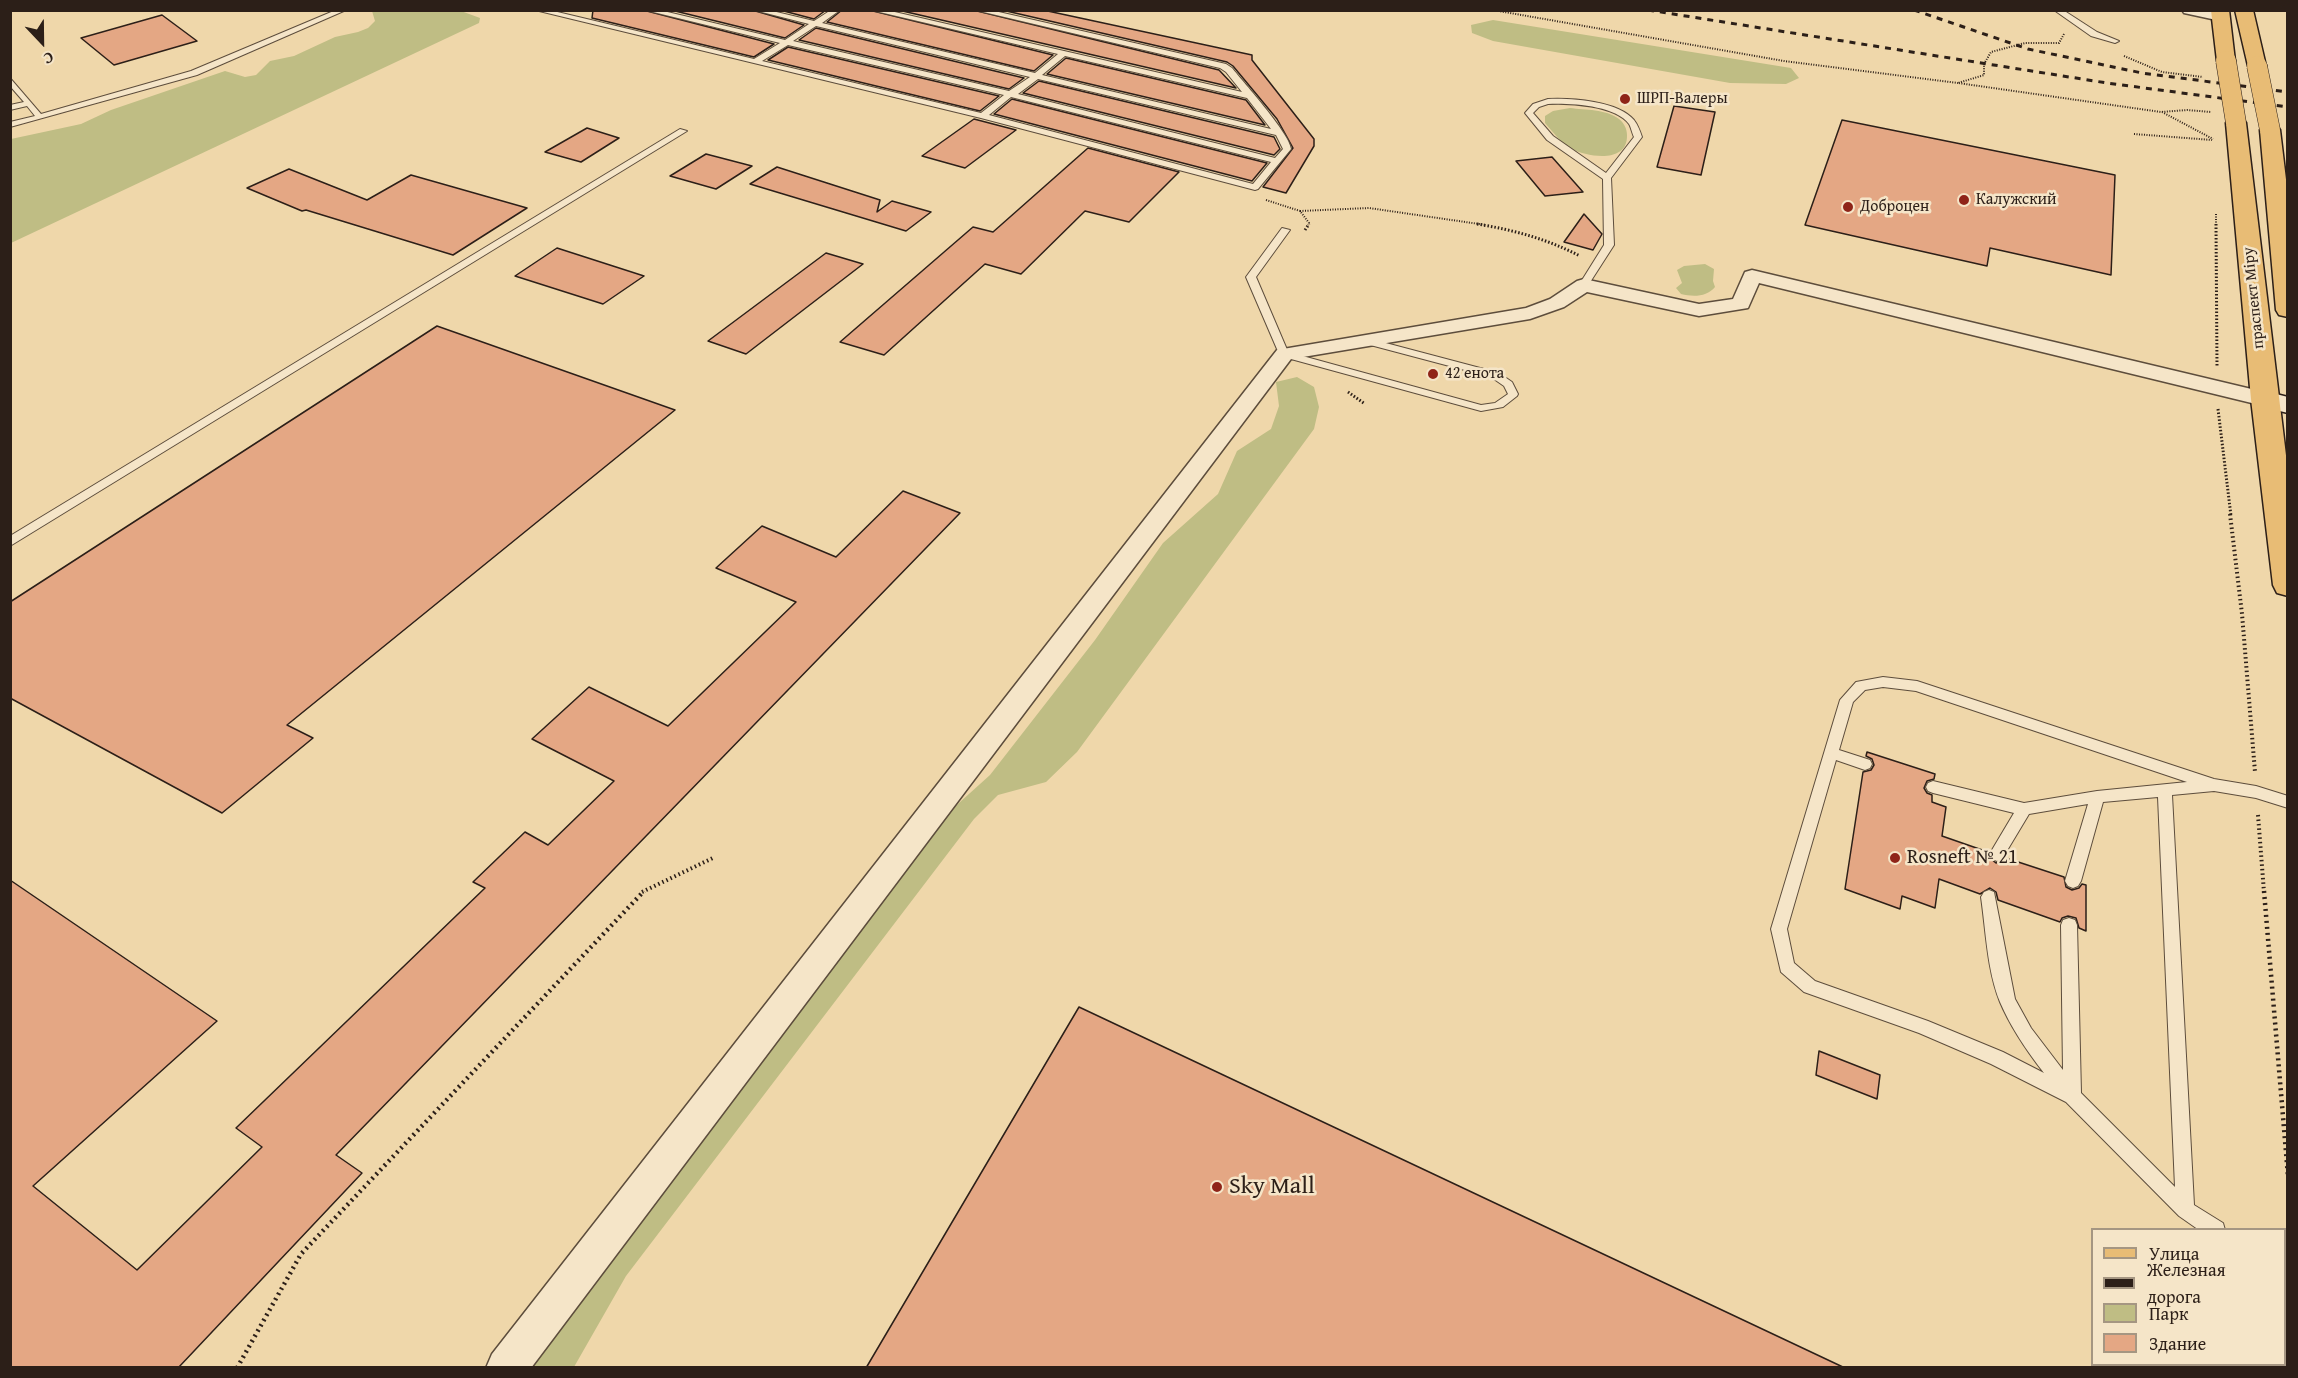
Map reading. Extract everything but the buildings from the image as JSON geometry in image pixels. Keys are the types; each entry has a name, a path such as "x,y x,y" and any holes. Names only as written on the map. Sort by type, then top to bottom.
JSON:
{"main road":[{"name":"праспект Міру","path":"2244,10 2258,66 2270,130 2288,310"},
{"name":"праспект Міру","path":"2221,14 2226,61 2223,122 2276,402 2288,585"}],"street":[{"path":"2189,10 2221,14"},
{"path":"506,1368 1284,354 1530,313 1557,303 1591,274 1700,310 1741,304 1752,276 2276,402"}],"lane":[{"path":"10,125 194,73 343,10"},
{"path":"538,10 983,116 1255,187 1287,149 1279,133 1229,70 1213,62 978,10"},
{"path":"648,10 1010,94 1276,161"},
{"path":"757,10 1279,133"},
{"path":"755,62 837,10"},
{"path":"874,10 1250,96"},
{"path":"2057,10 2094,34 2115,41"},
{"path":"983,116 1064,53"},
{"path":"10,80 40,117"},
{"path":"1591,274 1609,245 1607,178 1638,137 1632,122 1621,114 1601,106 1554,101 1536,104 1529,113 1550,138 1607,178"},
{"path":"10,108 29,103"},
{"path":"10,542 683,131"},
{"path":"1285,230 1251,277 1284,354 1481,408 1495,407 1507,402 1513,394 1508,384 1495,375 1363,340"},
{"path":"2072,1096 1997,1058 1922,1026 1810,987 1787,967 1779,929 1847,700 1861,686 1883,682 1917,686 2214,785 2256,792 2288,802"},
{"path":"1831,753 1865,764"},
{"path":"1933,787 2024,809 2097,797 2214,785"},
{"path":"2165,790 2186,1210"},
{"path":"2073,880 2097,797"},
{"path":"1997,855 2024,809"},
{"path":"1989,897 1998,961 2007,1000 2025,1034 2072,1096 2186,1210 2213,1228"},
{"path":"2069,925 2072,1096"}],"path":[{"path":"1493,10 1784,61 1958,83 2056,99 2161,111 2187,110 2223,122 2216,141"},
{"path":"1958,83 1984,75 1984,64 1991,52 2025,44 2059,43 2072,20"},
{"path":"2115,41 2118,53 2162,72 2208,78"},
{"path":"2161,111 2216,141"},
{"path":"2134,134 2216,141"},
{"path":"1299,211 1369,208 1514,230 1556,244 1591,274"},
{"path":"2216,211 2218,411 2242,614 2288,1176"},
{"path":"237,1368 300,1254 644,890 715,857"}],"green space":[{"path":"372,11 461,11 480,18 479,23 11,243 11,139 81,124 111,110 225,71 245,77 256,75 270,61 294,56 335,37 368,28 375,21"},
{"path":"1493,20 1791,68 1799,78 1786,84 1730,83 1493,41 1472,33 1471,25"},
{"path":"1570,108 1602,112 1619,119 1624,124 1627,133 1626,144 1621,151 1606,156 1596,156 1578,152 1564,144 1545,123 1545,116 1553,111"},
{"path":"1705,264 1714,269 1715,287 1708,293 1700,295 1681,294 1676,288 1682,283 1677,270 1684,266"},
{"path":"1297,377 1314,387 1319,407 1314,429 1077,752 1046,782 998,795 974,819 626,1276 574,1367 530,1368 873,914 939,821 990,775 1095,640 1163,543 1218,494 1237,451 1271,429 1279,406 1276,382"}],"railway":[{"path":"1648,10 2107,83 2288,107"},
{"path":"1914,10 2028,49 2142,73 2288,92"}],"place":[{"name":"ШРП-Валеры","path":"1625,99"},
{"name":"Калужский","path":"1964,200"},
{"name":"Доброцен","path":"1848,207"},
{"name":"42 енота","path":"1433,374"},
{"name":"Rosneft № 21","path":"1895,858"},
{"name":"Sky Mall","path":"1217,1187"}]}
